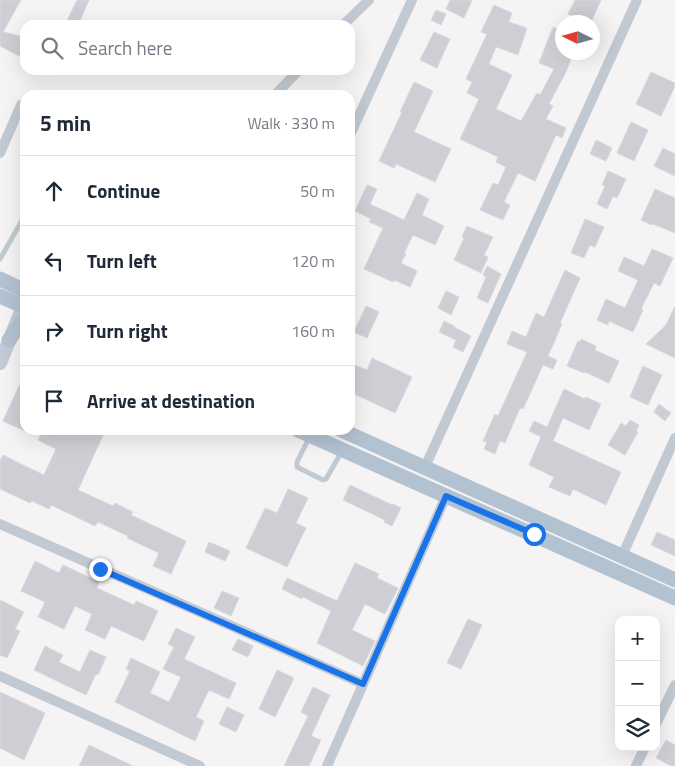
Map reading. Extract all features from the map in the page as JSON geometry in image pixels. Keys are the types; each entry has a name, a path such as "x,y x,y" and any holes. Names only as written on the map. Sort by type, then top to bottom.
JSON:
{"main road":[{"path":"2,300 20,307"},
{"path":"9,340 20,324"},
{"path":"308,435 675,598"},
{"path":"352,435 675,580"}],"street":[{"path":"348,20 369,0"},
{"path":"355,124 412,0"},
{"path":"425,467 637,0"},
{"path":"280,90 294,75"},
{"path":"0,152 20,105"},
{"path":"2,300 12,285"},
{"path":"0,363 9,340"},
{"path":"622,556 675,438"},
{"path":"327,766 446,496"},
{"path":"0,524 363,684"},
{"path":"0,676 200,766"},
{"path":"660,716 675,685"},
{"path":"636,766 643,751"}],"lane":[{"path":"0,259 20,224"},
{"path":"304,435 297,467 323,480 326,479 342,450"}],"building":[{"path":"0,0 21,0 3,32 20,36 20,55 0,46"},
{"path":"77,0 89,0 80,20 67,20"},
{"path":"450,0 472,0 464,18 446,9"},
{"path":"575,0 601,0 594,15 568,14"},
{"path":"494,5 512,13 509,22 527,28 518,55 496,47 489,64 512,75 496,109 521,121 537,93 540,95 554,69 539,63 553,27 555,28 555,60 571,60 549,104 553,106 546,119 566,128 562,138 556,135 535,181 518,173 504,202 510,205 503,220 480,210 493,183 498,185 506,167 496,162 498,157 460,139 479,99 467,93 472,82 466,79 487,34 481,32"},
{"path":"436,10 446,14 441,25 431,20"},
{"path":"434,32 450,39 437,68 420,60"},
{"path":"651,72 675,83 661,116 636,104"},
{"path":"414,82 433,91 414,132 451,149 435,182 396,164 394,168 379,161"},
{"path":"631,122 648,130 634,161 617,153"},
{"path":"596,140 612,148 606,161 590,154"},
{"path":"663,148 675,154 675,176 654,166"},
{"path":"608,171 626,179 617,198 613,196 607,209 597,204 605,186 602,185"},
{"path":"367,185 377,189 370,204 404,220 417,193 429,199 422,215 444,226 435,245 413,235 401,263 417,271 410,287 394,280 393,282 364,269 383,228 369,222 371,219 355,211"},
{"path":"655,189 675,198 675,233 641,220"},
{"path":"585,219 604,227 595,247 590,245 584,258 571,253"},
{"path":"467,226 493,237 484,255 488,257 481,273 454,260"},
{"path":"652,249 673,258 660,286 654,283 641,309 643,310 633,332 609,321 608,325 597,320 606,299 625,308 638,280 618,271 624,257 644,266"},
{"path":"487,266 501,274 488,303 477,298 486,277 483,275"},
{"path":"565,270 580,278 548,356 557,360 553,369 543,365 523,409 520,408 505,443 500,441 495,454 484,449 487,442 483,441 495,414 498,416 527,352 507,344 512,331 526,337 536,313 544,317"},
{"path":"446,291 459,297 451,315 438,308"},
{"path":"366,306 379,312 367,338 355,332"},
{"path":"675,306 675,358 646,344 666,325"},
{"path":"444,321 471,336 463,352 453,347 456,340 439,332"},
{"path":"581,339 596,346 595,350 619,361 609,383 567,366 578,341 580,342"},
{"path":"372,358 412,377 395,413 355,394 355,365 367,370"},
{"path":"643,366 662,375 648,405 630,397"},
{"path":"20,384 20,429 3,421"},
{"path":"564,389 601,404 589,430 563,418 553,441 621,472 606,505 573,489 570,496 549,487 554,477 529,465 541,437 529,431 534,421 547,427"},
{"path":"659,404 671,413 665,421 654,412"},
{"path":"630,420 639,425 636,431 638,432 625,455 608,445 621,423 626,426"},
{"path":"40,435 103,435 78,490 113,506 115,503 133,512 131,515 186,541 171,574 153,566 159,553 127,538 128,536 98,522 95,526 51,505 49,509 32,501 30,503 0,489 0,461 3,455 44,475 56,449 38,440"},
{"path":"350,485 401,508 392,526 384,522 385,520 343,500"},
{"path":"288,489 308,498 296,523 306,528 287,567 246,548 265,508 277,513"},
{"path":"657,532 675,540 675,556 651,545"},
{"path":"209,542 230,551 225,561 205,552"},
{"path":"35,561 59,573 63,565 99,582 97,588 134,605 136,601 158,611 144,641 111,626 105,639 85,630 92,614 75,606 64,629 38,617 45,602 21,591"},
{"path":"355,563 379,574 377,578 398,588 385,614 365,604 352,630 375,641 363,666 317,643 331,611 282,589 287,578 337,601"},
{"path":"222,591 239,598 231,616 214,608"},
{"path":"0,600 24,612 15,629 20,631 7,658 0,655"},
{"path":"468,619 482,625 461,669 447,663"},
{"path":"176,628 195,637 184,659 236,683 229,699 209,690 196,717 204,721 195,741 115,702 130,671 126,669 131,658 160,672 150,693 169,702 181,677 163,669 174,647 168,644"},
{"path":"238,639 253,646 248,657 232,650"},
{"path":"45,646 63,655 59,662 80,672 90,650 106,657 86,695 34,670"},
{"path":"277,670 294,678 275,717 259,709"},
{"path":"313,687 330,695 311,736 321,740 309,766 284,766 308,716 301,712"},
{"path":"0,692 45,713 24,760 0,748"},
{"path":"227,707 244,715 236,732 219,724"},
{"path":"666,740 675,745 675,766 671,766 656,758"},
{"path":"89,745 133,766 79,766"}],"route":[{"path":"100,569 363,684 446,496 534,534"}]}
